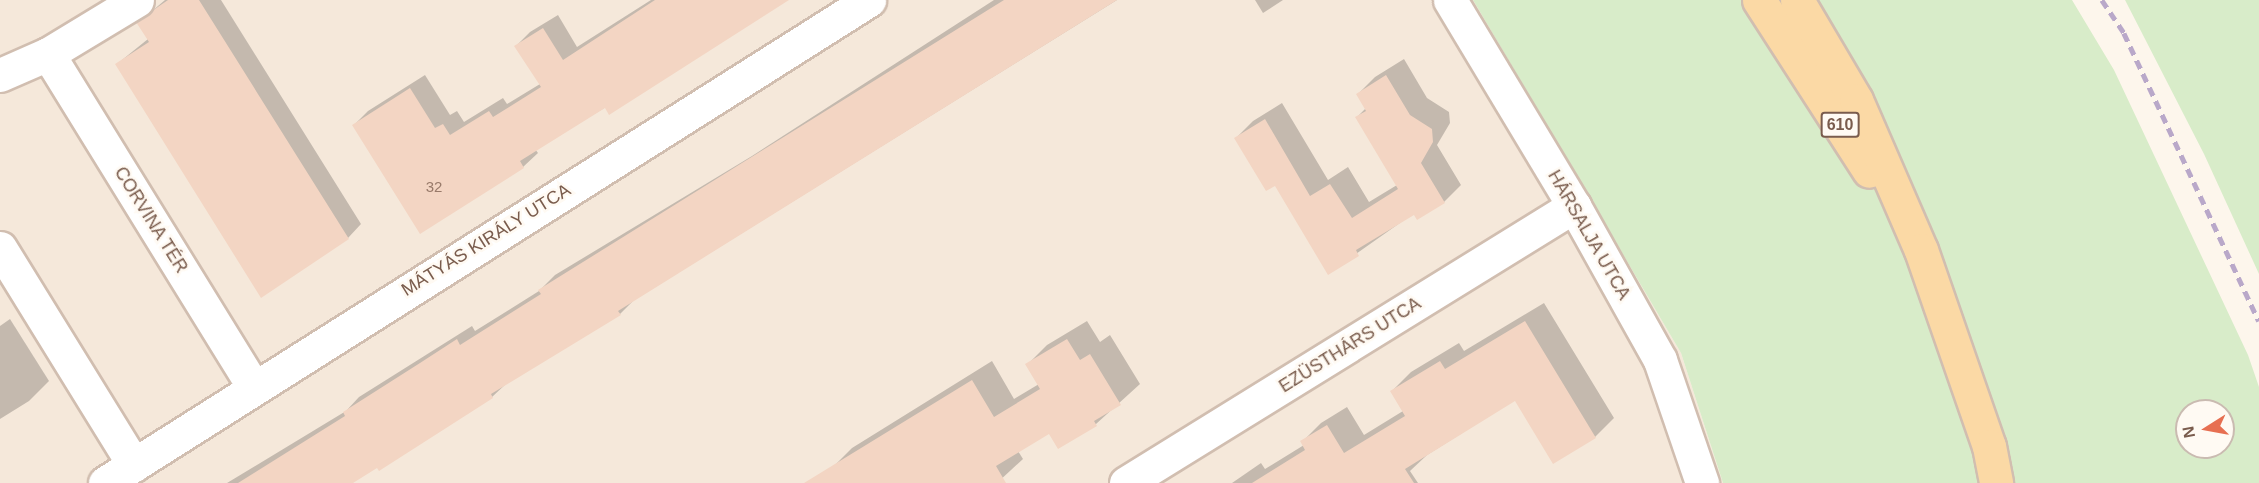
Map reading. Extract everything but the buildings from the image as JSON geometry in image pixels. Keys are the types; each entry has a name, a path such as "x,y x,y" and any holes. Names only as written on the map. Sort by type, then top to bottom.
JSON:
{"main road":[{"name":"610","path":"1758,0 1921,250"},
{"name":"610","path":"1797,0 1856,100 1921,250 1989,446 1996,483"}],"street":[{"path":"0,75 48,54 137,0"},
{"name":"MÁTYÁS KIRÁLY UTCA","path":"105,483 253,386 869,0"},
{"name":"HÁRSALJA UTCA","path":"1450,0 1574,206 1660,360 1702,483"},
{"name":"CORVINA TÉR","path":"48,54 253,386"},
{"name":"EZÜSTHÁRS UTCA","path":"1126,483 1574,206"},
{"path":"0,248 134,465"}],"shaded area":[{"path":"0,0 1473,0 1681,353 1723,483 0,483"}],"green space":[{"path":"1473,0 2072,0 2114,70 2248,355 2259,387 2259,483 1723,483 1681,353"},
{"path":"2125,0 2259,0 2259,274 2204,154"}],"railway":[{"path":"2102,0 2124,33 2259,321"}]}
